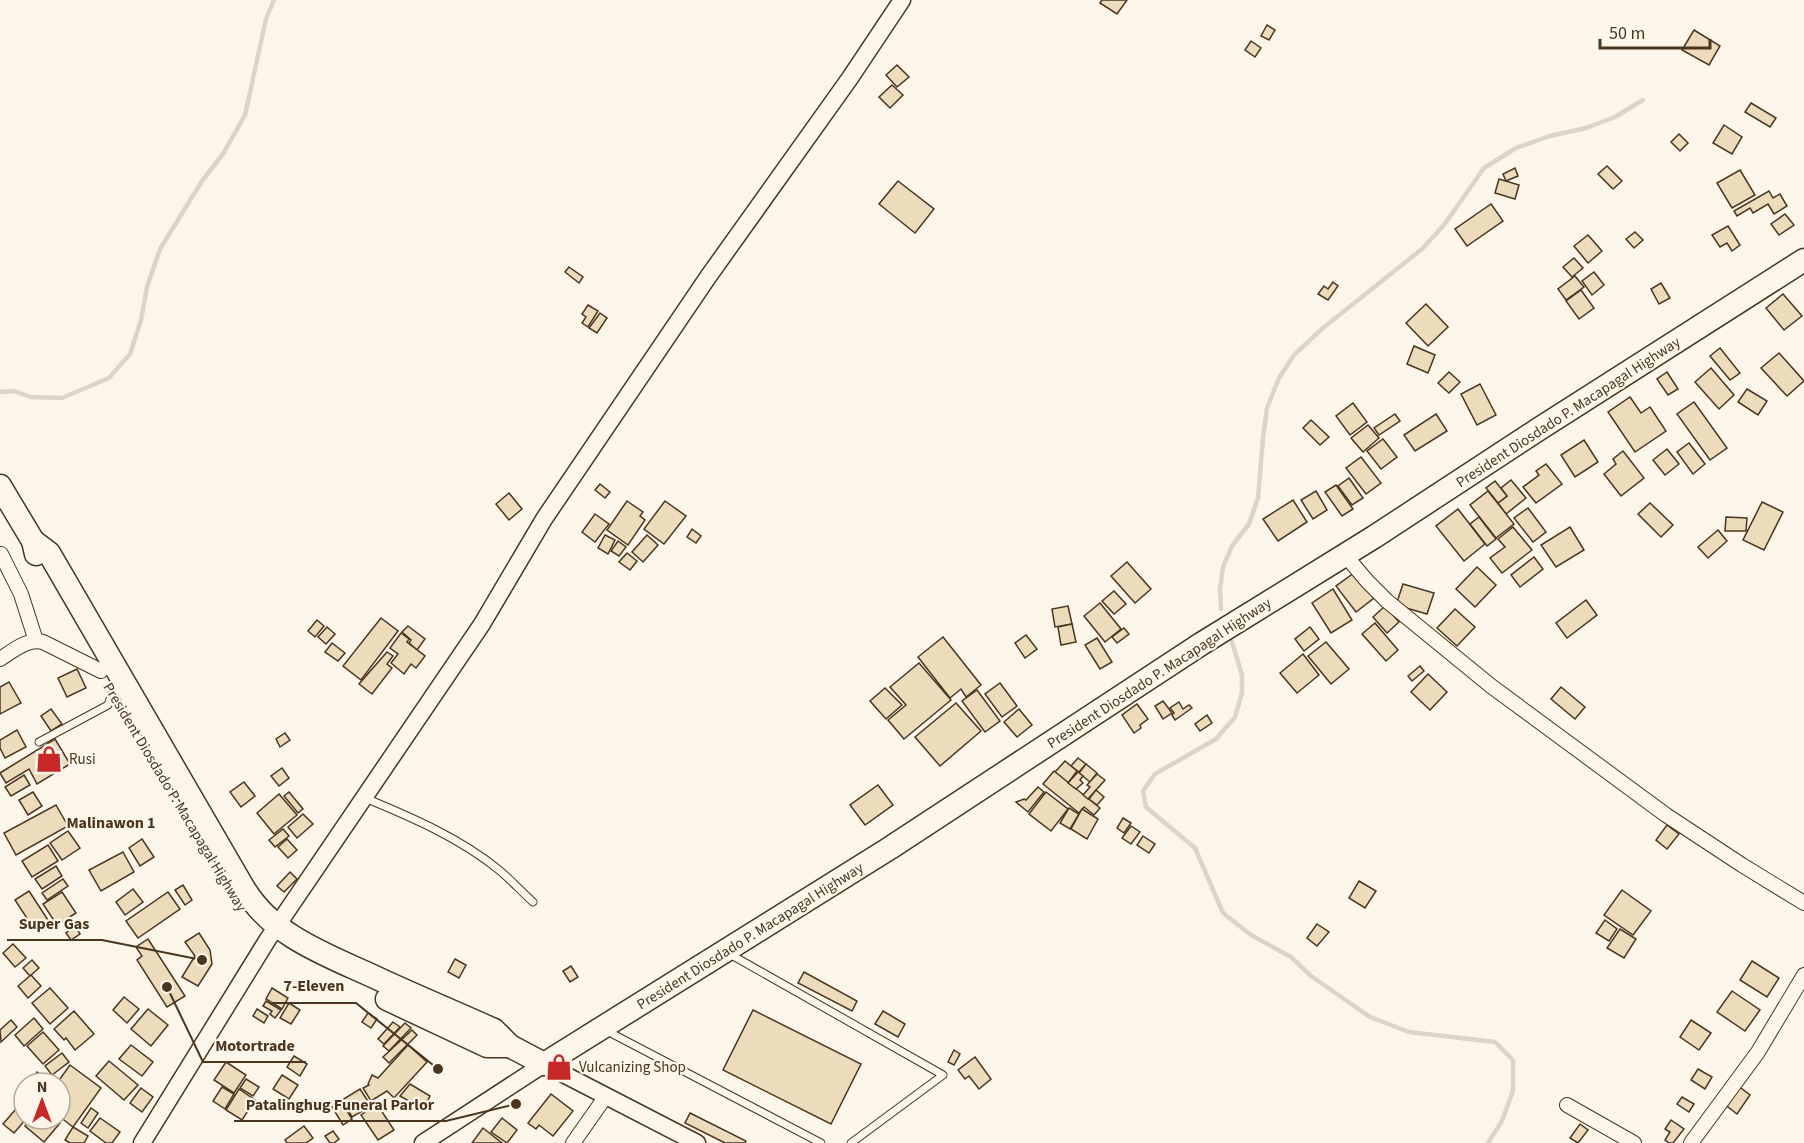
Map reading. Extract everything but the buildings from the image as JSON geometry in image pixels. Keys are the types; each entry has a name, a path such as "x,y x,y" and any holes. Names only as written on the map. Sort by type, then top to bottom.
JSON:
{"highway":[{"name":"President Diosdado P. Macapagal Highway","path":"0,486 33,540 48,553 136,718 206,839 272,932 293,938 494,1030 510,1046 544,1064 890,849 1201,644 1345,555 1804,260"},
{"name":"President Diosdado P. Macapagal Highway","path":"33,540 38,561 112,691 136,718"}],"street":[{"path":"142,1143 272,932 482,624 544,519 745,224 850,78 902,0"},
{"path":"1,555 21,594 36,641"},
{"path":"1345,555 1387,602 1491,686 1666,814 1804,903"},
{"path":"0,659 27,642 36,641 43,642 101,671"},
{"path":"1691,1143 1758,1052 1804,975"},
{"path":"423,1143 544,1064 697,1143"},
{"path":"573,1143 606,1096"},
{"path":"1568,1105 1634,1143"}],"lane":[{"path":"39,742 108,705 112,691"},
{"path":"363,797 433,829 474,853 499,870 533,902"},
{"path":"726,951 943,1075 851,1143"},
{"path":"602,1028 820,1143"}],"waterway":[{"path":"0,392 14,391 31,397 62,398 109,378 130,354 141,320 147,287 160,249 202,181 223,154 245,115 266,19 274,0"},
{"path":"1221,609 1220,589 1223,567 1232,546 1249,524 1258,498 1267,408 1279,378 1294,355 1323,328 1422,249 1444,225 1484,168 1516,148 1550,136 1586,128 1615,117 1643,100"},
{"path":"1232,642 1242,675 1242,693 1235,717 1216,739 1155,774 1143,791 1146,807 1195,848 1223,913 1251,935 1291,957 1311,976 1370,1017 1409,1032 1495,1042 1513,1060 1513,1091 1502,1121 1488,1143"}],"place":[{"name":"Rusi","path":"49,759"},
{"name":"Super Gas","path":"202,960"},
{"name":"Motortrade","path":"167,987"},
{"name":"Vulcanizing Shop","path":"559,1067"},
{"name":"7-Eleven","path":"438,1069"},
{"name":"Patalinghug Funeral Parlor","path":"516,1104"}],"district":[{"name":"Malinawon 1","path":"111,822"}]}
